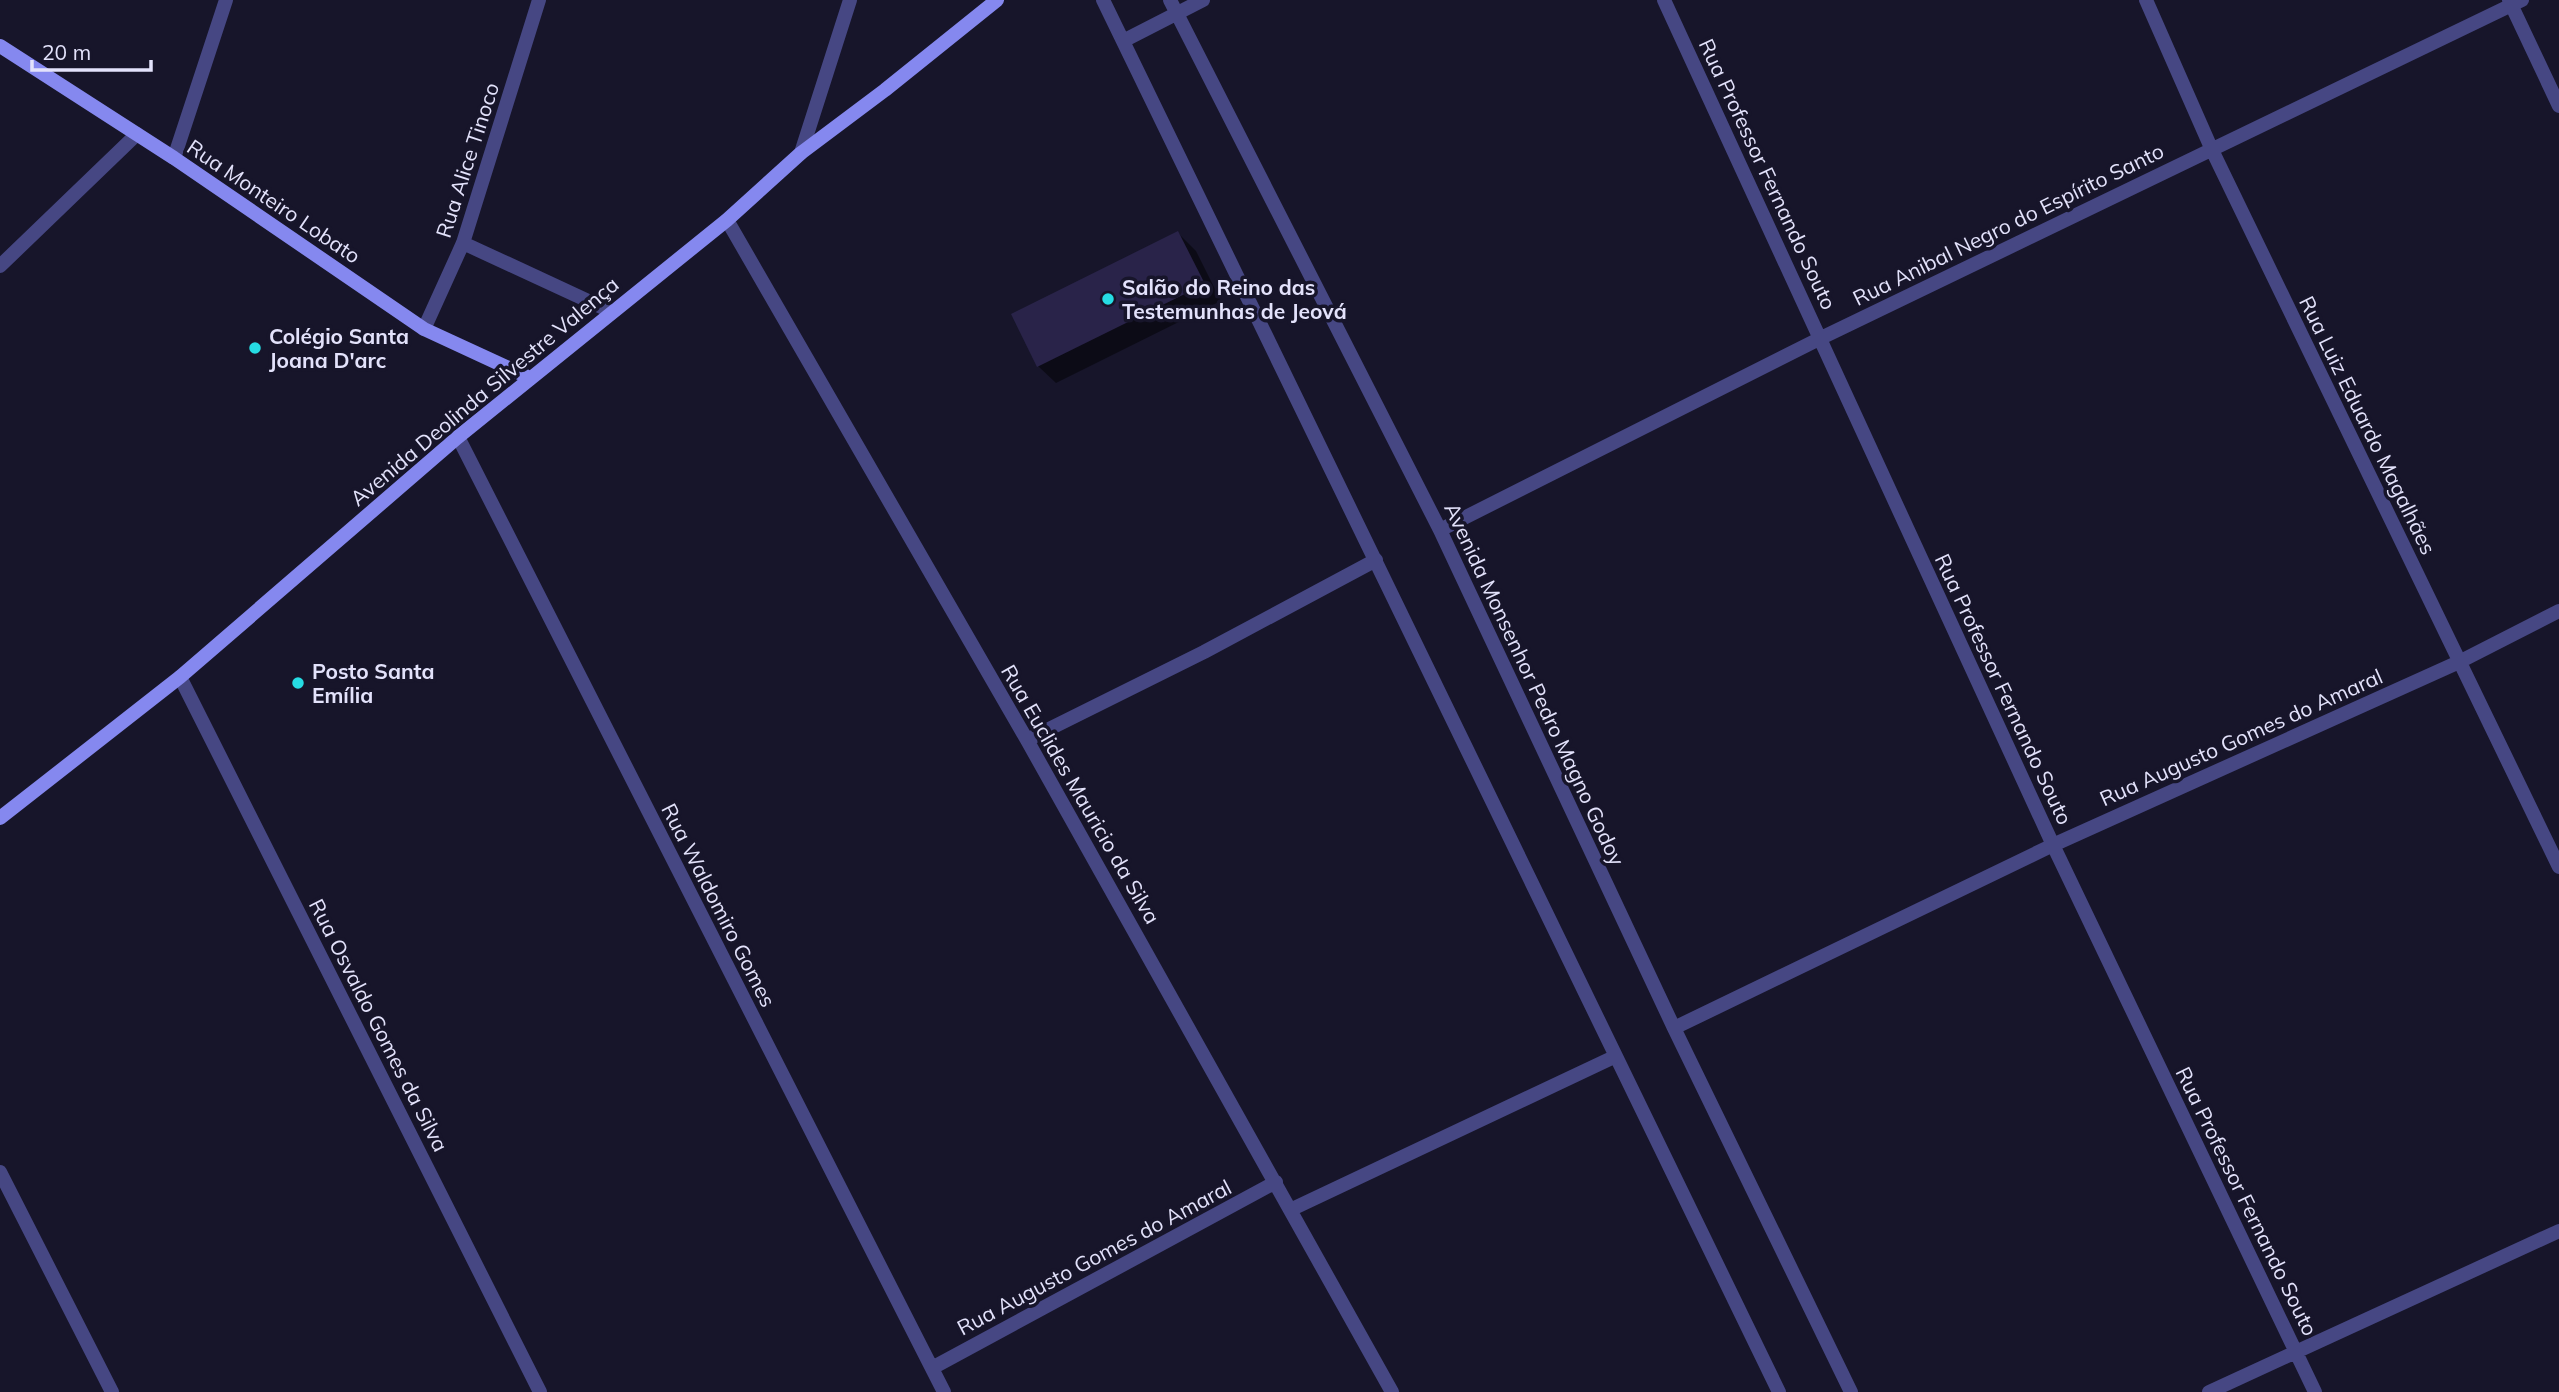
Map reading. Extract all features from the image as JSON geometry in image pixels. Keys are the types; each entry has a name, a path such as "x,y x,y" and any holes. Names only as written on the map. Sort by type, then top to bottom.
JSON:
{"street":[{"path":"174,158 226,0"},
{"name":"Rua Alice Tinoco","path":"424,329 463,243 540,0"},
{"path":"801,153 850,0"},
{"name":"Avenida Deolinda Silvestre Valença","path":"0,818 180,677 458,437 727,220 801,153 997,0"},
{"path":"1103,0 1779,1392"},
{"path":"1123,41 1174,6 1203,0"},
{"name":"Rua Professor Fernando Souto","path":"1664,0 2053,845 2315,1392"},
{"name":"Rua Luiz Eduardo Magalhães","path":"2146,0 2212,150 2559,866"},
{"path":"2514,2 2559,106"},
{"name":"Rua Anibal Negro do Espírito Santo","path":"1440,530 1821,338 2514,2"},
{"name":"Avenida Monsenhor Pedro Magno Godoy","path":"1174,6 1440,530 1674,1028 1851,1392"},
{"name":"Rua Monteiro Lobato","path":"0,46 174,158 424,329 530,378"},
{"path":"0,266 137,134"},
{"name":"Rua Euclides Mauricio da Silva","path":"727,220 1027,740 1392,1392"},
{"path":"463,243 612,312"},
{"name":"Rua Waldomiro Gomes","path":"458,437 944,1392"},
{"path":"1027,740 1204,652 1376,559"},
{"name":"Rua Augusto Gomes do Amaral","path":"1674,1028 2053,845 2459,662 2559,611"},
{"name":"Rua Osvaldo Gomes da Silva","path":"180,677 540,1392"},
{"path":"1290,1210 1614,1057"},
{"path":"0,1172 112,1392"},
{"name":"Rua Augusto Gomes do Amaral","path":"932,1368 1276,1182"},
{"path":"2209,1392 2559,1231"}],"building":[{"name":"Salão do Reino das Testemunhas de Jeová","path":"1178,231 1205,284 1037,367 1011,314"}],"place":[{"name":"Salão do Reino das Testemunhas de Jeová","path":"1108,299"},
{"name":"Colégio Santa Joana D'arc","path":"255,348"},
{"name":"Posto Santa Emília","path":"298,683"}]}
